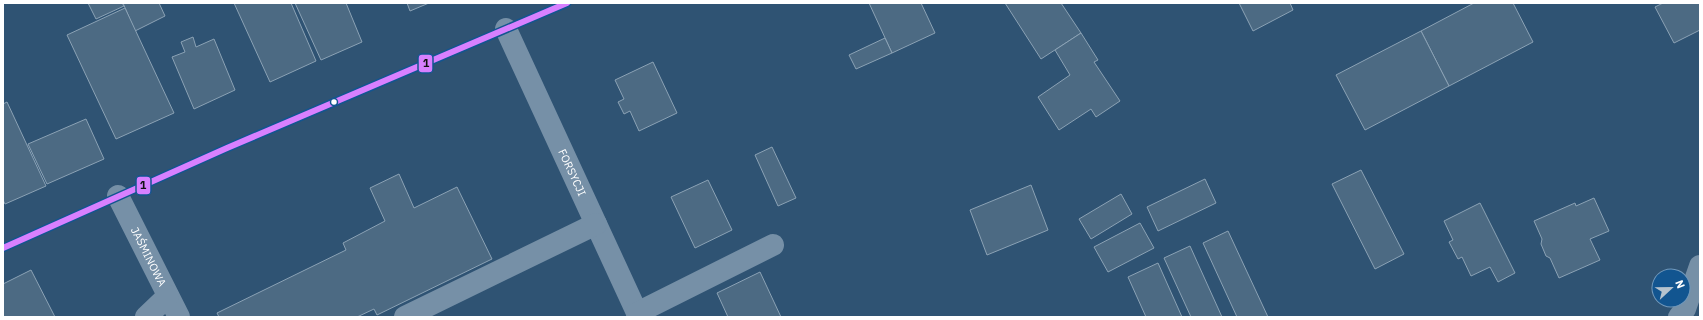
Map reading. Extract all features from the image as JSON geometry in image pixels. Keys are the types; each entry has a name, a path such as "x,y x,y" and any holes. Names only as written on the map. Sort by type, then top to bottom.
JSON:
{"street":[{"name":"FORSYCJI","path":"506,29 638,315"},
{"name":"JAŚMINOWA","path":"118,196 179,317"},
{"path":"405,317 596,224"},
{"path":"638,315 773,245"},
{"path":"1678,317 1684,309 1700,266"},
{"path":"146,317 168,296"}],"building":[{"path":"88,3 122,3 124,6 96,19"},
{"path":"123,3 159,3 165,16 135,31"},
{"path":"234,3 291,3 316,61 270,82"},
{"path":"295,3 346,3 362,42 321,60"},
{"path":"407,3 429,3 410,11"},
{"path":"869,3 921,3 935,33 892,53"},
{"path":"1005,3 1061,3 1081,33 1041,59"},
{"path":"1239,3 1290,3 1293,10 1253,31"},
{"path":"1474,3 1513,3 1533,42 1449,86 1421,31"},
{"path":"1663,3 1700,3 1700,30 1674,43 1655,7"},
{"path":"125,8 174,113 116,139 67,35"},
{"path":"1421,31 1449,86 1365,130 1336,75"},
{"path":"1081,33 1098,60 1094,62 1120,101 1096,117 1091,109 1059,130 1038,97 1070,75 1055,50"},
{"path":"193,37 196,47 214,39 235,90 194,109 172,57 185,52 181,42"},
{"path":"885,38 892,53 856,69 849,55"},
{"path":"653,62 677,113 639,131 630,111 624,114 618,102 624,99 615,80"},
{"path":"7,102 46,186 5,204 3,200 3,104"},
{"path":"86,119 104,159 47,184 28,144"},
{"path":"772,147 796,198 778,206 755,155"},
{"path":"1361,170 1404,254 1375,269 1332,184"},
{"path":"399,174 414,208 457,187 492,259 377,315 374,309 357,317 219,317 217,313 346,250 343,243 385,221 370,188"},
{"path":"1205,179 1216,203 1158,231 1147,207"},
{"path":"708,180 732,230 695,248 671,197"},
{"path":"1031,185 1048,230 987,255 970,210"},
{"path":"1121,194 1132,214 1091,239 1079,219"},
{"path":"1594,198 1609,231 1590,239 1600,260 1559,278 1550,258 1546,256 1541,244 1542,239 1534,221 1575,203 1576,206"},
{"path":"1480,203 1515,273 1498,282 1490,267 1471,276 1462,257 1458,259 1449,242 1453,240 1444,221"},
{"path":"1140,223 1154,248 1108,272 1094,247"},
{"path":"1228,231 1268,317 1237,317 1203,243"},
{"path":"1190,246 1222,317 1191,317 1164,258"},
{"path":"1158,263 1182,317 1146,317 1128,277"},
{"path":"31,270 55,317 3,317 3,284"},
{"path":"760,272 781,317 728,317 717,293"}],"transit line":[{"name":"1","path":"3,248 227,148 567,3"}]}
